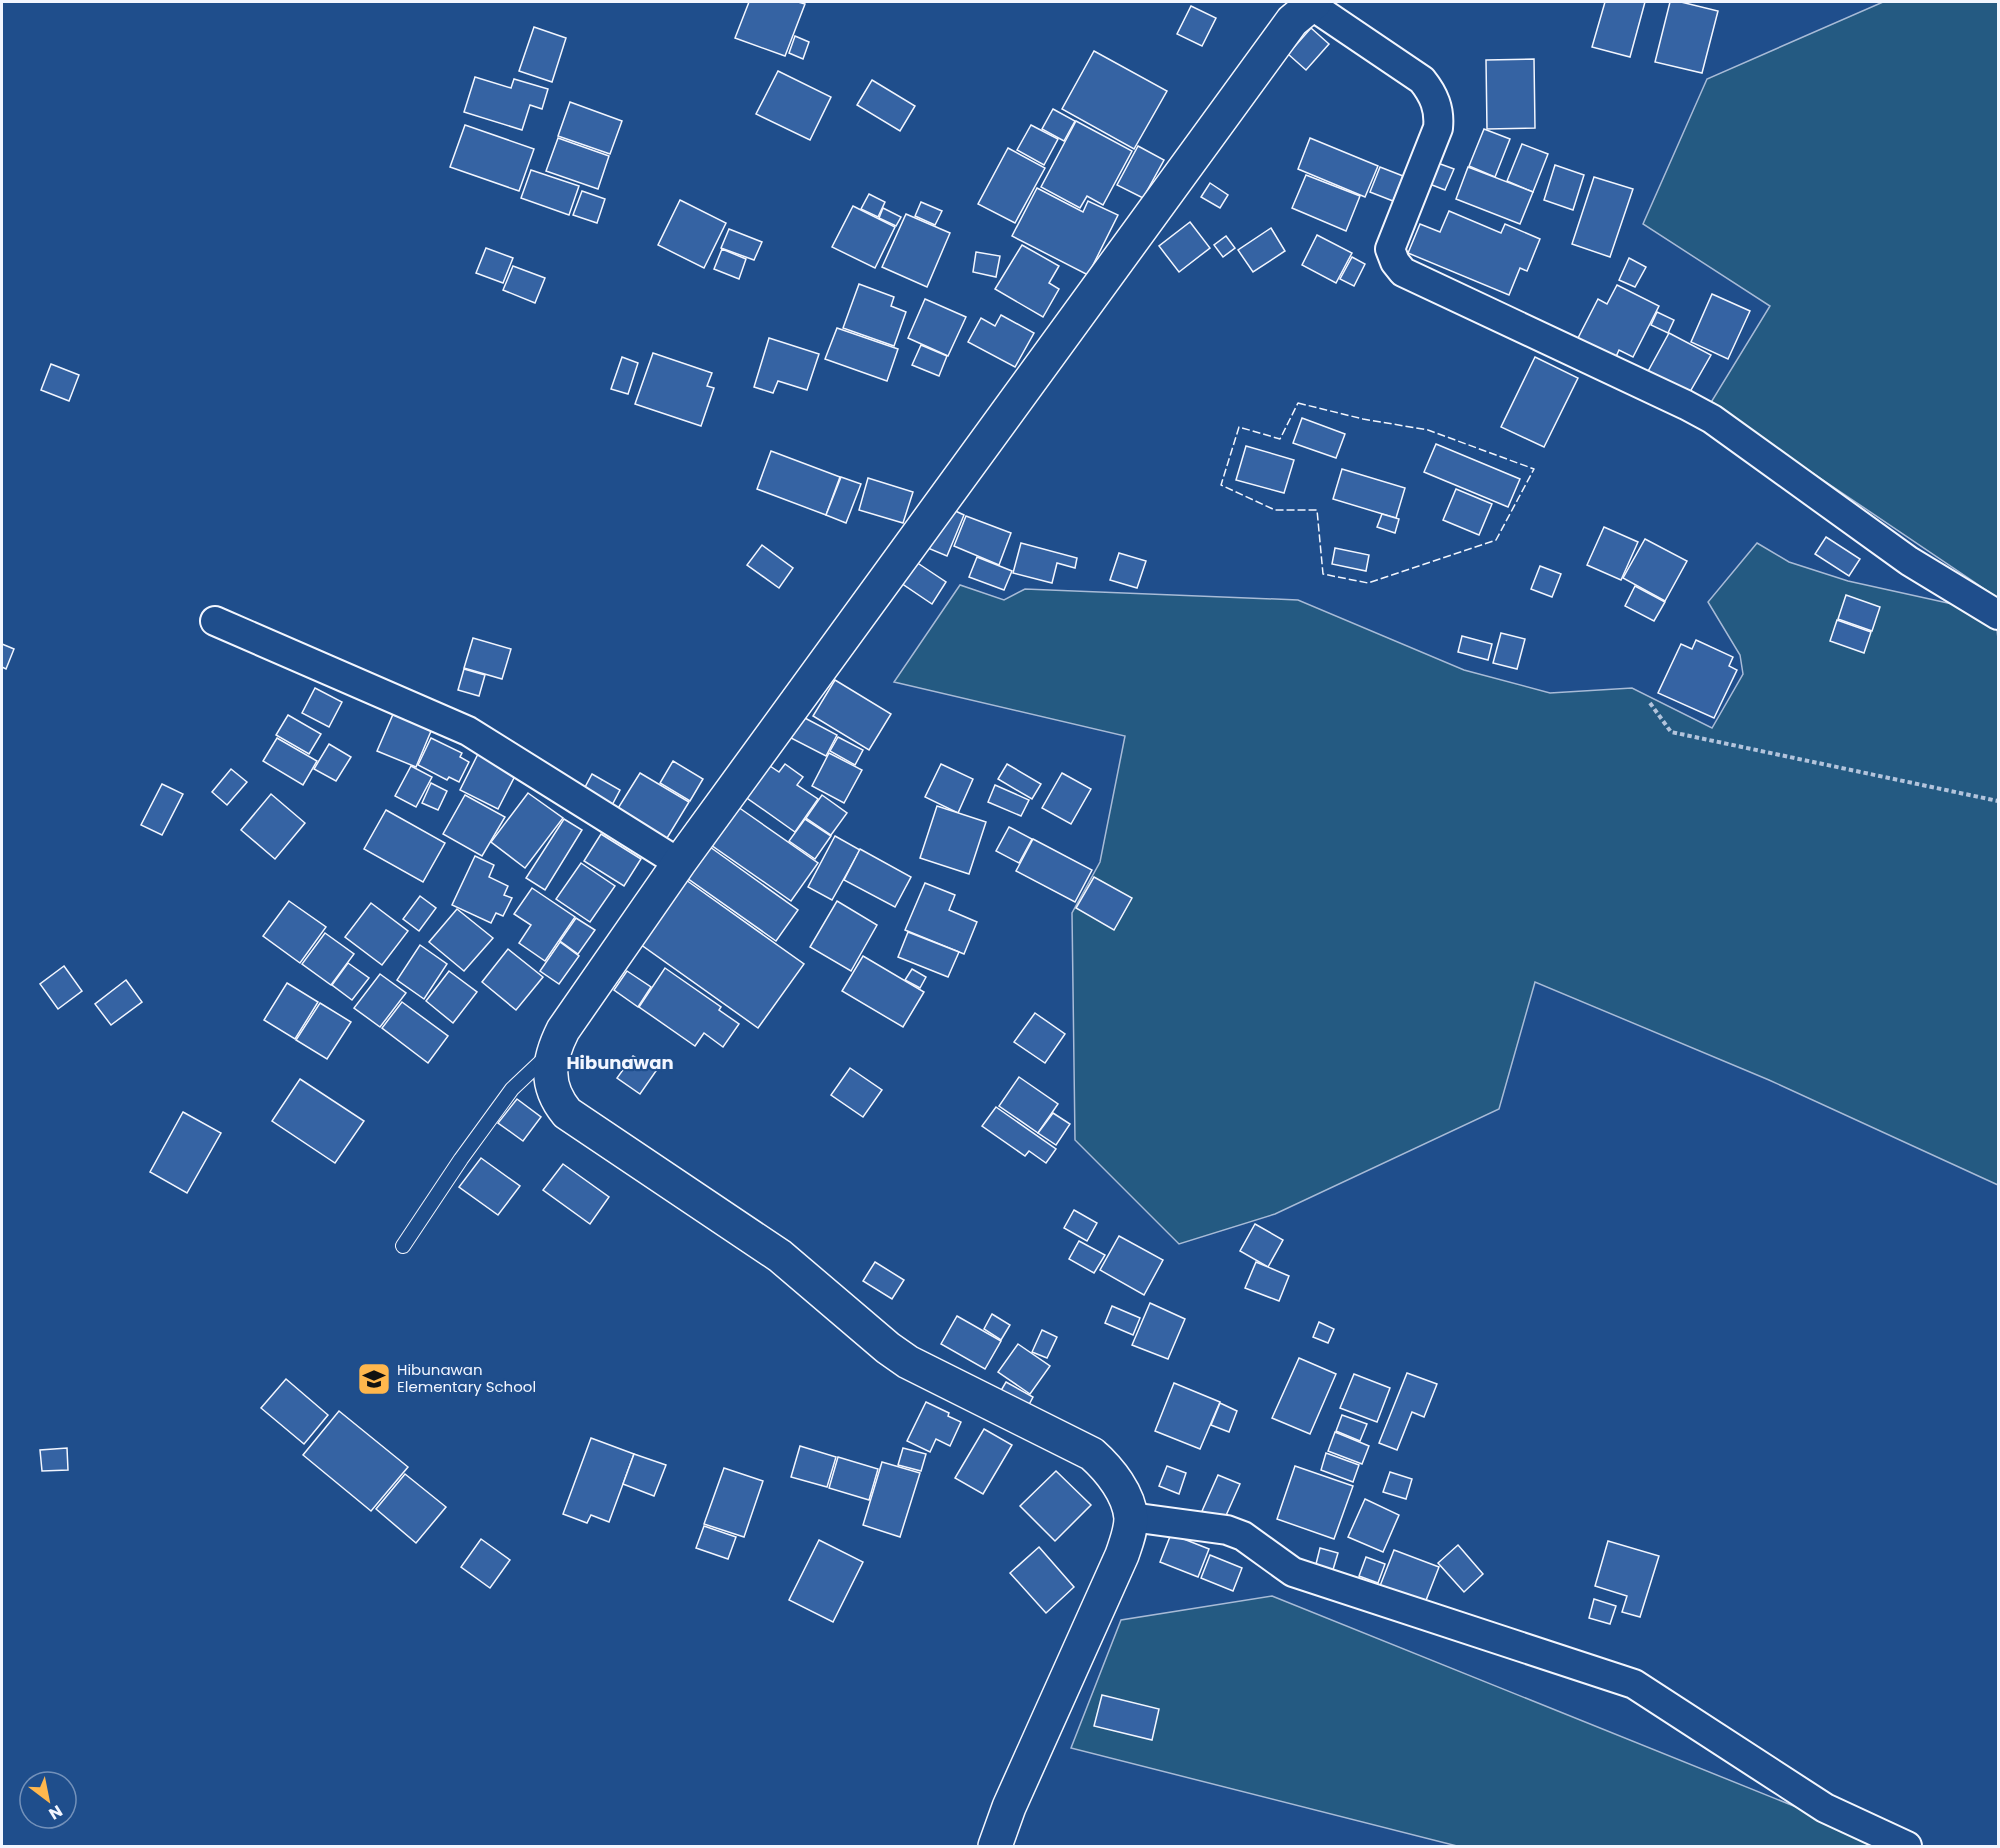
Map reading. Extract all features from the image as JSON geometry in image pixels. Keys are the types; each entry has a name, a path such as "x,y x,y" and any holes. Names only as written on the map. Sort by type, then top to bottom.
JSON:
{"street":[{"path":"995,1846 1009,1807 1122,1556 1129,1536 1131,1517 1127,1500 1118,1484 1092,1454 908,1362 888,1348 780,1256 567,1113 557,1101 552,1088 550,1071 553,1050 563,1030 679,863 1292,21 1313,3 1422,80 1437,103 1440,115 1438,128 1390,249 1395,262 1403,272 1712,419 1909,561 1998,615"},
{"path":"215,621 468,731 679,863"},
{"path":"1131,1517 1227,1530 1243,1536 1293,1572 1634,1684 1825,1808 1907,1846"}],"lane":[{"path":"403,1246 461,1159 512,1089 553,1050"}],"path":[{"path":"1650,703 1671,732 1998,801"}],"shaded area":[{"path":"1883,2 1998,2 1998,598 1710,404 1770,306 1643,224 1707,79"},
{"path":"1757,543 1789,562 1848,581 1975,609 1996,618 1998,639 1998,1185 1769,1080 1535,982 1499,1109 1275,1214 1179,1244 1075,1140 1072,913 1100,862 1125,736 894,682 960,585 1004,600 1025,589 1298,600 1464,670 1550,693 1632,688 1712,728 1743,674 1740,655 1708,602"},
{"path":"1272,1596 1890,1846 1457,1846 1071,1748 1121,1620"}],"building":[{"path":"749,2 805,4 785,56 735,38"},
{"path":"1605,2 1645,2 1630,57 1592,47"},
{"path":"1670,2 1681,2 1718,11 1702,73 1655,62"},
{"path":"1191,6 1216,18 1202,46 1177,34"},
{"path":"534,27 566,38 552,82 519,71"},
{"path":"1311,28 1329,44 1306,70 1288,54"},
{"path":"795,36 809,42 803,59 789,53"},
{"path":"1094,51 1167,91 1134,149 1062,109"},
{"path":"1534,59 1535,128 1487,129 1486,60"},
{"path":"778,71 831,97 810,140 756,114"},
{"path":"475,77 511,88 514,79 548,89 542,109 530,105 522,130 464,112"},
{"path":"872,80 915,106 900,131 857,105"},
{"path":"570,102 622,121 610,154 558,136"},
{"path":"1053,109 1075,121 1064,141 1042,129"},
{"path":"1076,121 1132,151 1103,205 1087,196 1080,208 1041,187"},
{"path":"465,125 534,149 519,191 450,167"},
{"path":"1031,125 1058,139 1044,165 1017,150"},
{"path":"1484,129 1510,139 1495,177 1469,166"},
{"path":"558,138 609,156 598,189 546,171"},
{"path":"1310,138 1378,166 1365,197 1298,169"},
{"path":"1522,144 1548,154 1533,192 1507,181"},
{"path":"1138,146 1164,160 1143,198 1117,185"},
{"path":"1008,148 1045,168 1015,223 978,204"},
{"path":"1435,162 1454,169 1445,190 1427,183"},
{"path":"1555,165 1584,175 1573,210 1544,200"},
{"path":"1380,167 1403,176 1393,201 1370,192"},
{"path":"1468,167 1533,192 1520,224 1456,199"},
{"path":"531,170 579,186 569,215 521,198"},
{"path":"1306,175 1360,196 1346,231 1292,208"},
{"path":"1594,177 1633,189 1610,257 1572,244"},
{"path":"1210,183 1228,195 1220,208 1201,197"},
{"path":"1037,188 1083,212 1088,201 1118,215 1088,275 1012,236"},
{"path":"582,191 605,199 597,223 573,215"},
{"path":"869,194 885,202 878,217 861,209"},
{"path":"680,200 726,223 704,268 658,245"},
{"path":"921,202 942,211 935,225 915,216"},
{"path":"853,206 895,227 875,268 832,247"},
{"path":"883,208 901,217 896,226 879,218"},
{"path":"1449,211 1501,233 1505,224 1540,239 1527,271 1520,268 1509,295 1408,253 1420,224 1440,232"},
{"path":"906,214 950,233 927,287 882,267"},
{"path":"1190,222 1210,248 1179,272 1159,246"},
{"path":"1271,228 1285,251 1253,272 1238,250"},
{"path":"729,229 762,242 754,260 721,248"},
{"path":"1317,235 1352,253 1336,283 1302,265"},
{"path":"1226,236 1235,248 1223,257 1214,245"},
{"path":"1022,245 1059,266 1049,283 1059,289 1043,317 995,289"},
{"path":"486,248 513,258 503,283 476,273"},
{"path":"722,249 746,259 739,279 714,269"},
{"path":"976,252 1000,256 996,277 973,272"},
{"path":"1352,257 1365,264 1354,286 1340,279"},
{"path":"1629,258 1646,267 1635,287 1619,280"},
{"path":"513,266 545,278 535,303 503,290"},
{"path":"859,284 894,297 891,306 906,312 894,346 843,328"},
{"path":"1617,285 1659,306 1633,357 1619,350 1615,359 1577,340 1598,299 1607,304"},
{"path":"1712,294 1750,311 1728,359 1691,342"},
{"path":"925,299 966,317 948,356 908,338"},
{"path":"1657,312 1674,320 1668,333 1651,325"},
{"path":"1001,315 1034,333 1015,367 968,342 981,318 995,326"},
{"path":"837,328 898,349 887,381 825,359"},
{"path":"1669,333 1711,355 1687,397 1646,375"},
{"path":"769,338 819,354 807,390 778,381 773,393 754,387"},
{"path":"921,345 947,356 939,376 912,365"},
{"path":"653,353 712,373 707,386 714,388 701,426 635,404"},
{"path":"622,357 638,363 628,394 611,389"},
{"path":"1535,357 1578,378 1544,447 1501,427"},
{"path":"51,364 79,375 69,401 41,390"},
{"path":"1302,418 1345,434 1336,458 1293,443"},
{"path":"1436,444 1520,479 1508,507 1424,472"},
{"path":"1246,446 1294,460 1284,493 1236,480"},
{"path":"771,451 840,477 826,515 757,489"},
{"path":"1342,469 1405,488 1396,518 1333,499"},
{"path":"841,477 861,484 846,523 826,515"},
{"path":"868,478 913,492 903,523 859,510"},
{"path":"1456,489 1492,504 1479,535 1443,520"},
{"path":"951,509 964,515 947,556 923,546"},
{"path":"1382,514 1399,519 1395,533 1377,527"},
{"path":"966,516 1011,533 999,565 954,546"},
{"path":"1604,527 1638,542 1621,580 1587,565"},
{"path":"1826,537 1860,559 1849,576 1815,554"},
{"path":"1645,539 1687,561 1665,601 1623,578"},
{"path":"1021,543 1077,558 1075,568 1057,563 1052,583 1013,573"},
{"path":"762,545 793,568 779,588 747,565"},
{"path":"1335,548 1369,555 1366,571 1332,564"},
{"path":"1119,553 1146,561 1137,588 1110,580"},
{"path":"977,557 1012,571 1004,590 969,577"},
{"path":"916,562 946,582 932,604 901,583"},
{"path":"1540,566 1561,574 1552,597 1531,589"},
{"path":"1635,586 1665,602 1654,621 1625,606"},
{"path":"1846,595 1880,607 1872,631 1838,619"},
{"path":"1837,620 1871,632 1864,653 1830,641"},
{"path":"1501,633 1525,639 1517,669 1493,663"},
{"path":"1462,636 1492,644 1488,660 1458,652"},
{"path":"473,638 511,649 502,679 464,668"},
{"path":"1696,640 1733,657 1729,666 1737,670 1714,718 1658,693 1681,644 1692,649"},
{"path":"2,644 14,649 6,669 2,667"},
{"path":"464,669 485,675 479,696 458,690"},
{"path":"835,680 891,714 869,750 813,716"},
{"path":"315,688 342,702 329,727 302,713"},
{"path":"394,712 434,724 416,767 377,751"},
{"path":"288,715 321,734 309,754 276,735"},
{"path":"803,717 837,735 826,756 791,738"},
{"path":"838,737 863,750 855,765 830,751"},
{"path":"277,738 317,761 303,785 263,761"},
{"path":"431,738 462,753 460,757 469,762 459,782 449,777 447,780 418,765"},
{"path":"329,744 351,757 336,781 314,769"},
{"path":"829,753 862,770 844,803 812,786"},
{"path":"478,754 517,772 498,809 460,790"},
{"path":"673,761 703,779 690,801 660,783"},
{"path":"767,764 779,772 785,764 803,777 797,785 818,799 795,832 744,796"},
{"path":"941,764 973,779 958,813 925,797"},
{"path":"1007,764 1041,784 1032,799 998,779"},
{"path":"411,766 432,777 416,807 395,796"},
{"path":"231,769 247,782 227,805 212,792"},
{"path":"640,773 689,802 664,843 615,813"},
{"path":"1062,773 1091,789 1071,824 1042,808"},
{"path":"592,774 620,790 611,807 583,791"},
{"path":"431,783 447,791 438,810 422,803"},
{"path":"162,784 183,794 162,835 141,825"},
{"path":"995,785 1029,800 1021,816 988,802"},
{"path":"528,793 563,818 525,868 491,842"},
{"path":"271,794 305,823 275,859 241,830"},
{"path":"465,795 505,817 482,856 443,834"},
{"path":"822,795 847,813 831,835 806,818"},
{"path":"937,806 986,822 969,874 920,858"},
{"path":"738,807 818,863 791,901 711,845"},
{"path":"386,810 445,843 423,882 364,849"},
{"path":"564,819 582,830 545,890 526,878"},
{"path":"805,819 831,836 815,859 789,841"},
{"path":"1009,827 1032,839 1019,863 996,851"},
{"path":"601,834 641,859 624,886 584,861"},
{"path":"835,836 860,850 832,900 808,887"},
{"path":"1033,839 1092,870 1075,902 1016,871"},
{"path":"710,847 798,910 776,941 687,878"},
{"path":"860,849 911,877 895,907 844,880"},
{"path":"475,856 494,865 489,877 508,886 504,895 512,898 503,916 496,913 491,923 452,905"},
{"path":"581,863 615,886 590,922 556,899"},
{"path":"1094,877 1132,898 1114,930 1076,908"},
{"path":"686,880 804,964 758,1028 640,944"},
{"path":"925,883 955,895 949,910 977,922 964,954 905,930"},
{"path":"532,888 575,917 545,961 519,943 531,925 514,914"},
{"path":"420,896 436,908 419,931 403,919"},
{"path":"289,901 326,927 300,963 263,936"},
{"path":"837,901 877,925 851,971 810,947"},
{"path":"371,903 408,931 382,965 345,937"},
{"path":"457,909 493,938 464,971 429,942"},
{"path":"576,918 595,930 578,954 560,941"},
{"path":"908,932 959,952 948,977 898,957"},
{"path":"325,933 354,954 331,985 302,964"},
{"path":"560,942 579,956 559,984 540,971"},
{"path":"420,945 447,964 424,999 397,980"},
{"path":"508,949 543,977 516,1010 482,982"},
{"path":"863,956 924,992 903,1027 842,991"},
{"path":"348,963 369,978 352,1000 332,985"},
{"path":"64,966 82,991 58,1009 40,984"},
{"path":"665,968 721,1007 719,1010 739,1024 723,1047 704,1033 695,1046 639,1007"},
{"path":"912,969 926,977 920,988 905,980"},
{"path":"449,971 477,992 453,1023 426,1001"},
{"path":"627,971 651,987 638,1007 614,990"},
{"path":"380,974 406,993 380,1027 354,1008"},
{"path":"126,980 142,1002 111,1025 95,1004"},
{"path":"287,983 318,1002 295,1039 264,1020"},
{"path":"402,1002 448,1036 428,1063 382,1028"},
{"path":"320,1003 351,1022 327,1059 296,1040"},
{"path":"1035,1013 1065,1034 1045,1063 1014,1042"},
{"path":"633,1056 656,1071 640,1094 617,1078"},
{"path":"850,1068 882,1090 863,1117 831,1095"},
{"path":"1019,1077 1058,1104 1038,1133 999,1106"},
{"path":"300,1079 364,1121 335,1163 272,1121"},
{"path":"517,1099 541,1117 523,1141 498,1123"},
{"path":"996,1107 1056,1149 1046,1163 1029,1151 1025,1156 982,1126"},
{"path":"183,1112 221,1133 187,1193 150,1172"},
{"path":"1053,1113 1070,1124 1056,1145 1038,1133"},
{"path":"481,1158 520,1186 498,1215 459,1187"},
{"path":"563,1164 609,1197 590,1224 543,1190"},
{"path":"1074,1210 1097,1223 1087,1241 1064,1228"},
{"path":"1255,1224 1283,1240 1268,1267 1240,1251"},
{"path":"1119,1236 1163,1260 1144,1295 1100,1270"},
{"path":"1079,1241 1105,1255 1094,1273 1069,1259"},
{"path":"875,1262 904,1280 892,1299 863,1281"},
{"path":"1256,1262 1289,1276 1279,1301 1245,1288"},
{"path":"1150,1303 1185,1319 1168,1359 1132,1345"},
{"path":"1112,1306 1140,1318 1133,1335 1105,1323"},
{"path":"992,1314 1010,1325 1001,1340 984,1329"},
{"path":"957,1316 1001,1341 985,1369 941,1344"},
{"path":"1319,1322 1334,1329 1328,1343 1313,1337"},
{"path":"1042,1330 1057,1337 1047,1358 1032,1352"},
{"path":"1018,1344 1050,1366 1030,1394 998,1372"},
{"path":"1299,1358 1336,1374 1310,1434 1272,1418"},
{"path":"1407,1373 1437,1384 1424,1417 1412,1412 1397,1450 1379,1443"},
{"path":"1354,1374 1390,1388 1377,1422 1340,1408"},
{"path":"286,1379 328,1415 304,1444 261,1408"},
{"path":"1006,1382 1033,1397 1024,1414 996,1399"},
{"path":"1174,1383 1220,1402 1200,1449 1155,1431"},
{"path":"926,1402 949,1413 948,1416 961,1422 950,1446 936,1439 930,1452 907,1441"},
{"path":"1220,1403 1237,1411 1229,1432 1211,1425"},
{"path":"339,1411 408,1467 371,1511 303,1455"},
{"path":"1342,1415 1367,1424 1360,1441 1336,1431"},
{"path":"984,1429 1012,1445 983,1494 955,1478"},
{"path":"1335,1432 1369,1446 1362,1464 1328,1451"},
{"path":"591,1438 634,1454 609,1522 591,1515 587,1523 563,1514"},
{"path":"800,1446 836,1457 827,1487 791,1477"},
{"path":"67,1448 68,1470 42,1471 40,1450"},
{"path":"903,1448 926,1454 921,1471 898,1465"},
{"path":"1326,1453 1359,1465 1353,1482 1321,1470"},
{"path":"634,1454 666,1465 654,1496 623,1484"},
{"path":"838,1457 878,1469 869,1500 829,1488"},
{"path":"882,1462 920,1473 900,1537 863,1525"},
{"path":"1167,1466 1186,1473 1179,1494 1159,1486"},
{"path":"1295,1466 1353,1486 1334,1539 1277,1519"},
{"path":"724,1468 763,1481 744,1537 704,1524"},
{"path":"1056,1471 1091,1505 1055,1541 1020,1506"},
{"path":"1390,1472 1412,1479 1406,1499 1383,1492"},
{"path":"405,1474 446,1507 416,1543 376,1509"},
{"path":"1218,1475 1240,1484 1224,1520 1202,1511"},
{"path":"1365,1499 1399,1515 1383,1552 1348,1537"},
{"path":"704,1526 736,1537 728,1559 696,1548"},
{"path":"1171,1534 1209,1549 1198,1577 1160,1562"},
{"path":"481,1539 510,1560 490,1588 461,1567"},
{"path":"819,1540 863,1562 833,1622 789,1600"},
{"path":"1608,1541 1659,1556 1640,1617 1622,1612 1627,1596 1595,1586"},
{"path":"1458,1545 1483,1574 1464,1592 1438,1563"},
{"path":"1039,1547 1074,1587 1046,1613 1010,1573"},
{"path":"1320,1548 1338,1553 1332,1573 1315,1568"},
{"path":"1394,1550 1439,1567 1423,1608 1378,1591"},
{"path":"1210,1555 1242,1568 1233,1591 1201,1578"},
{"path":"1366,1557 1385,1564 1378,1583 1359,1576"},
{"path":"1594,1599 1616,1606 1610,1624 1589,1618"},
{"path":"1102,1695 1159,1709 1152,1740 1094,1726"}],"fence":[{"path":"1298,403 1363,419 1428,430 1534,469 1496,540 1368,583 1323,574 1317,510 1275,510 1221,485 1239,427 1280,439 1298,403"}],"place":[{"name":"Hibunawan Elementary School","path":"374,1379"}],"district":[{"name":"Hibunawan","path":"620,1063"}]}
